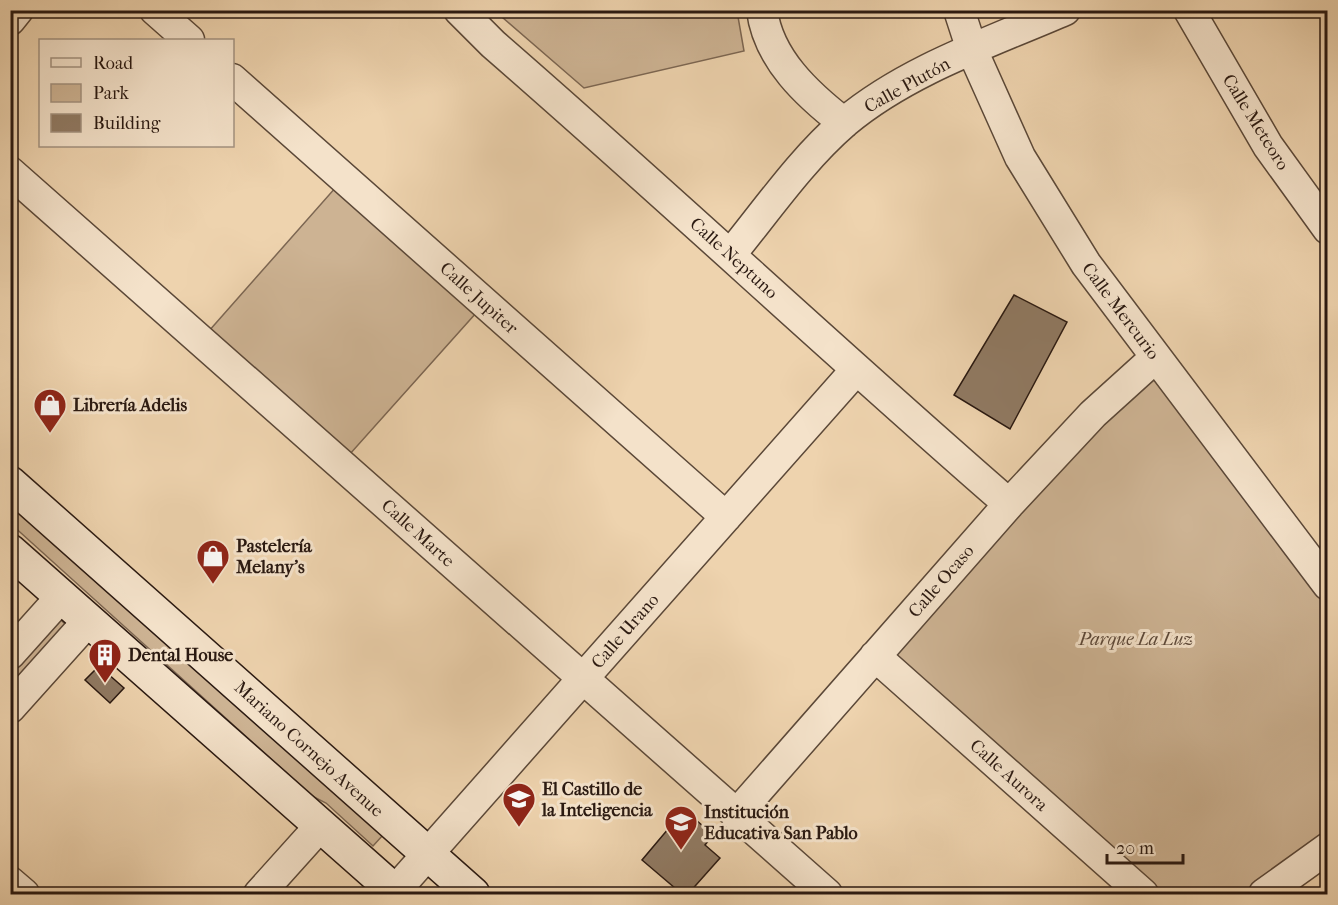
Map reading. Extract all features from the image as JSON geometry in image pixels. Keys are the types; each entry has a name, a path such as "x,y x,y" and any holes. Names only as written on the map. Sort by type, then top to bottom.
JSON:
{"main road":[{"name":"Mariano Cornejo Avenue","path":"10,483 473,894"},
{"path":"10,551 396,893"}],"street":[{"path":"10,20 18,10"},
{"path":"155,10 188,39"},
{"name":"Calle Neptuno","path":"459,10 493,44 731,254 855,370 1009,504"},
{"path":"762,10 775,47 793,78 844,123"},
{"name":"Calle Mercurio","path":"959,10 972,50 1020,157 1086,264 1156,357 1322,567"},
{"name":"Calle Plutón","path":"731,254 796,173 844,123 880,96 972,50 1065,10"},
{"name":"Calle Meteoro","path":"1189,10 1268,146 1328,230"},
{"name":"Calle Jupiter","path":"234,81 726,517"},
{"name":"Calle Marte","path":"10,172 827,894"},
{"name":"Calle Ocaso","path":"736,814 1009,504 1093,414 1156,357"},
{"name":"Calle Urano","path":"396,893 855,370"},
{"path":"10,654 62,596"},
{"path":"10,708 89,620"},
{"name":"Calle Aurora","path":"875,656 1143,894"},
{"path":"259,894 321,825"},
{"path":"1264,894 1328,848"},
{"path":"10,882 24,894"}],"green space":[{"path":"495,11 737,11 744,51 584,88"},
{"path":"344,178 485,303 341,464 201,340"},
{"name":"Parque La Luz","path":"1156,357 1327,587 1327,848 1264,894 1143,894 875,656"},
{"path":"11,489 393,824 373,846 326,803 312,796 11,524"},
{"path":"55,614 65,624 63,633 11,693 11,654"}],"building":[{"path":"1014,295 1067,322 1010,429 954,395"},
{"name":"Dental House","path":"99,666 124,688 110,703 85,680"},
{"name":"Institución Educativa San Pablo","path":"695,819 713,835 705,845 720,858 688,894 682,894 642,860 674,822 685,831"}],"place":[{"name":"Librería Adelis","path":"50,434"},
{"name":"Pastelería Melany's","path":"213,585"},
{"name":"Dental House","path":"105,684"},
{"name":"El Castillo de la Inteligencia","path":"519,828"},
{"name":"Institución Educativa San Pablo","path":"681,851"}]}
